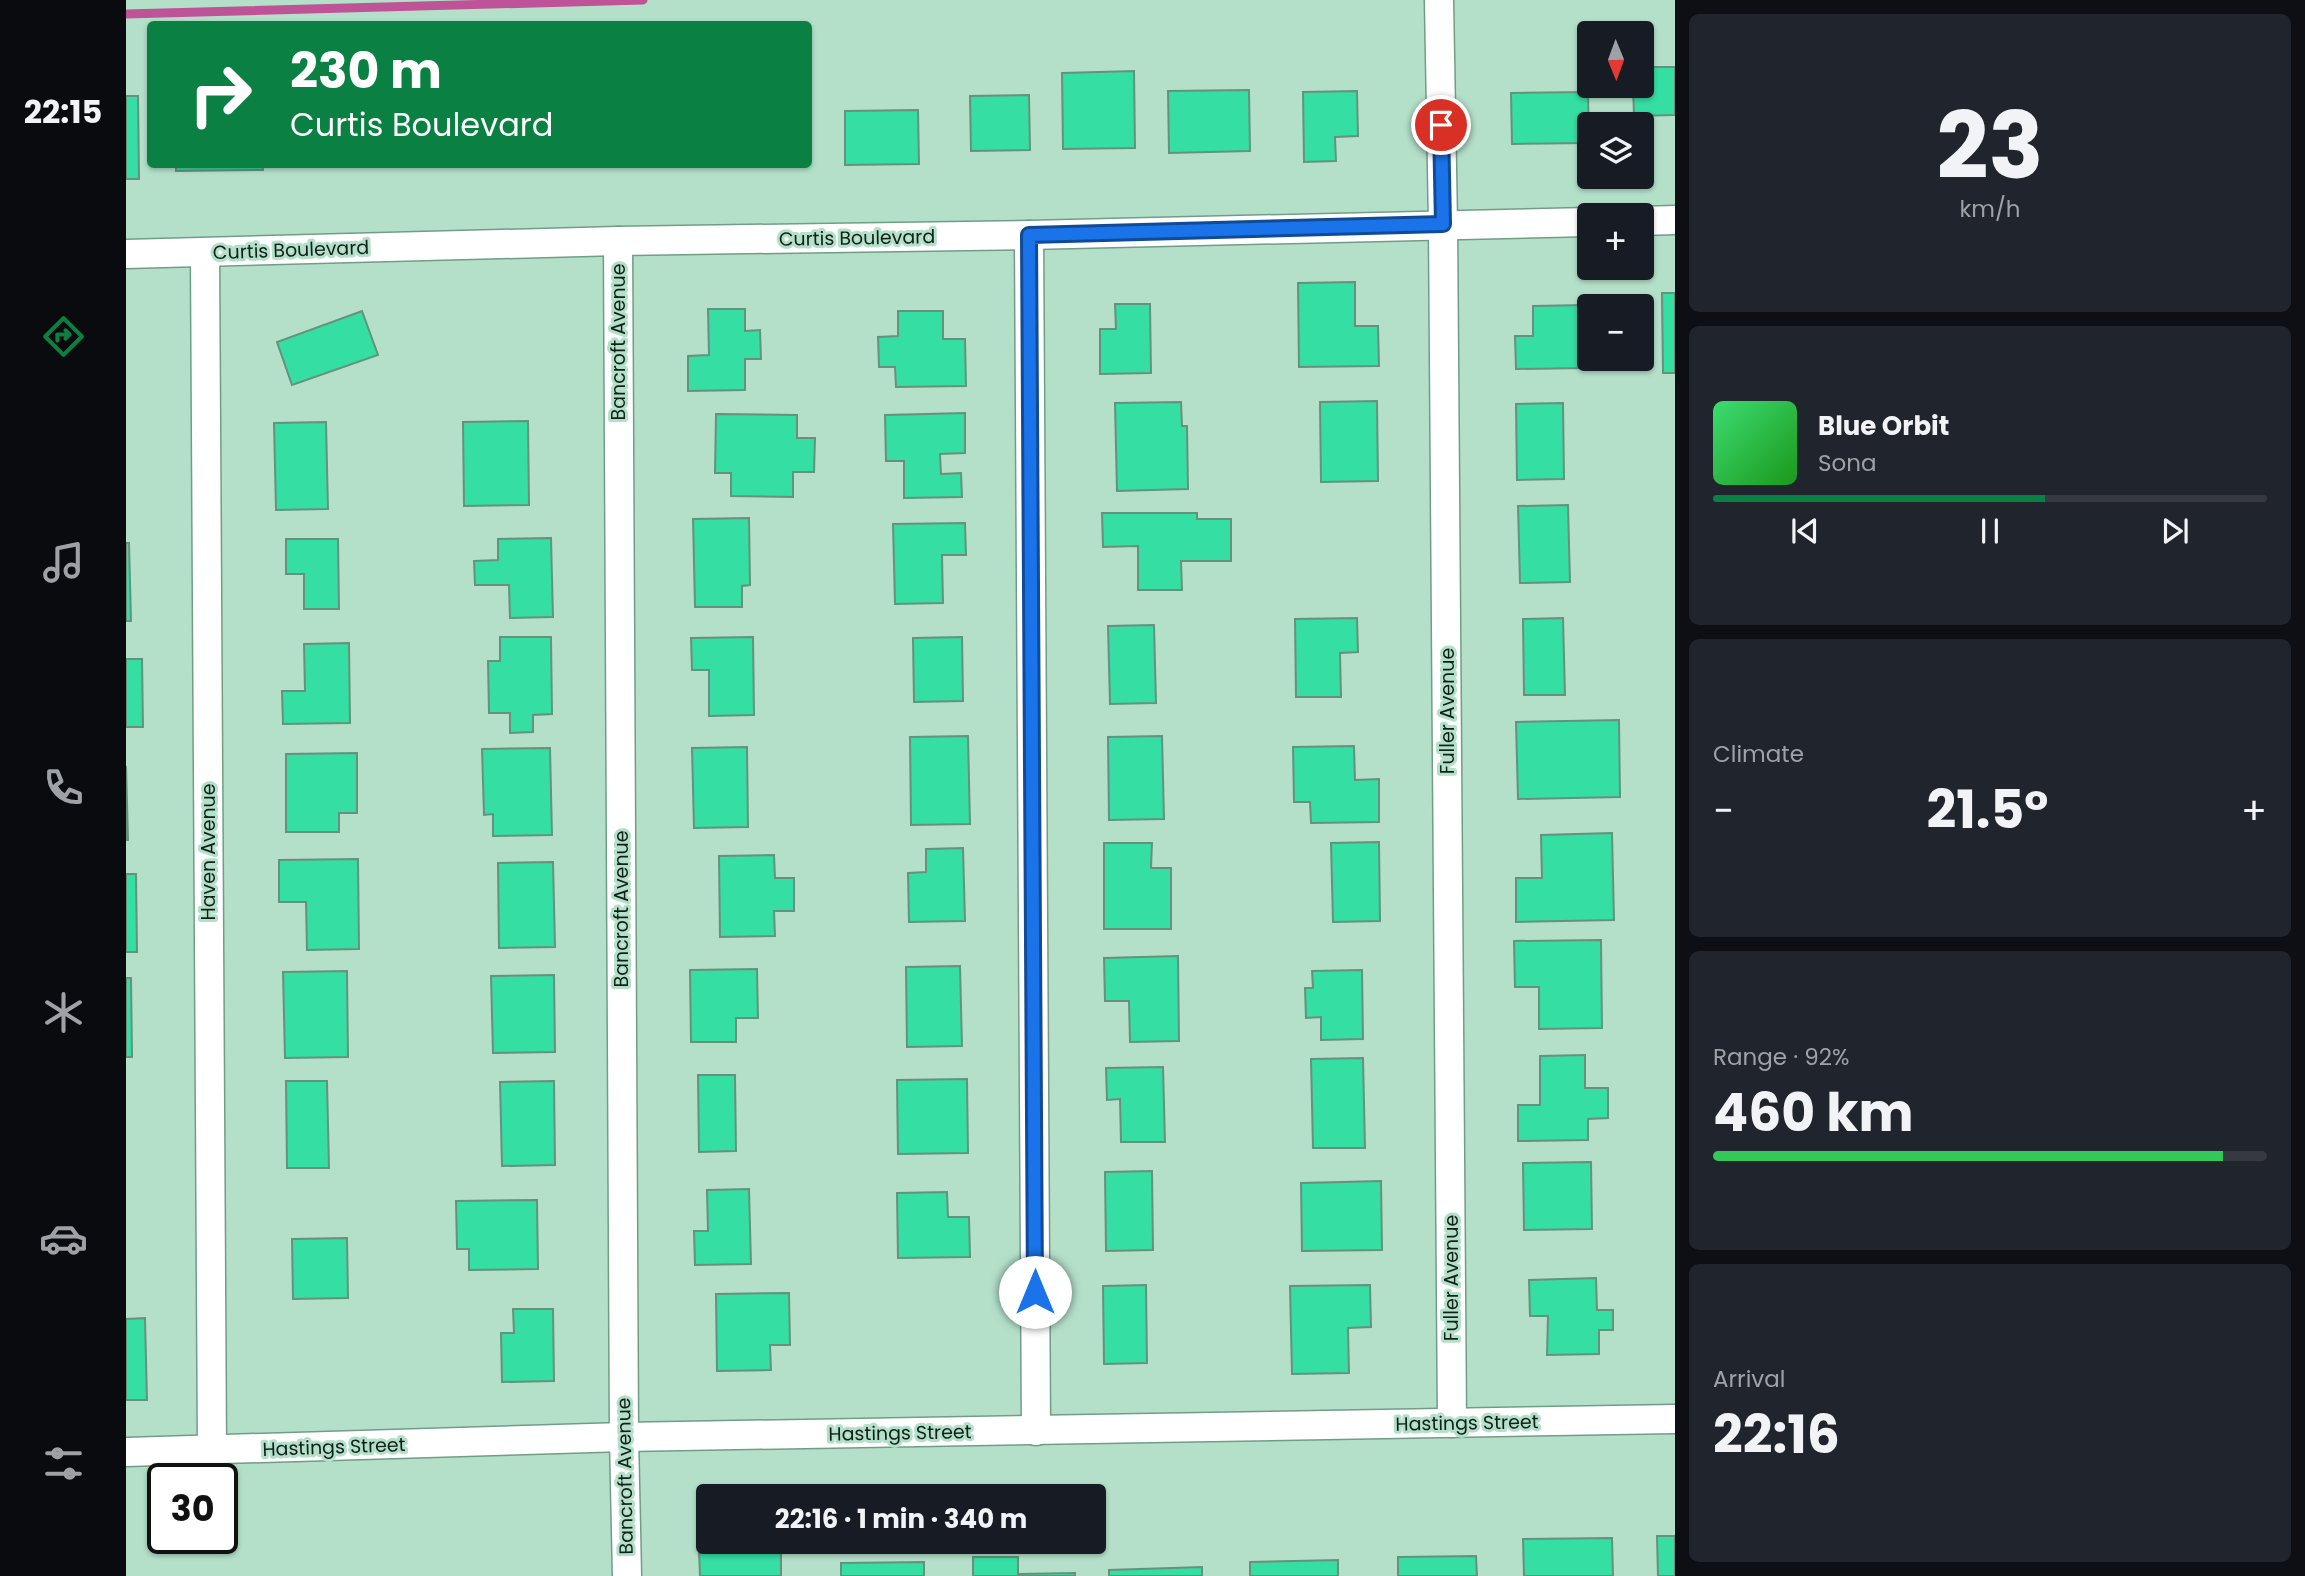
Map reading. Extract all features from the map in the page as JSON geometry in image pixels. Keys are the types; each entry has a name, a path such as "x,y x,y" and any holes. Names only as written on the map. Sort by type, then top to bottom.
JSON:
{"street":[{"name":"Fuller Avenue","path":"1439,0 1452,1423"},
{"path":"1654,221 1675,220"},
{"name":"Curtis Boulevard","path":"126,254 618,241 1577,222"},
{"path":"1029,235 1036,1431"},
{"name":"Bancroft Avenue","path":"618,241 627,1576"},
{"name":"Haven Avenue","path":"205,253 212,1451"},
{"name":"Hastings Street","path":"126,1452 624,1437 1675,1419"}],"building":[{"path":"1654,67 1675,67 1675,115 1634,112 1633,98 1654,98"},
{"path":"1134,71 1135,148 1063,149 1062,73"},
{"path":"1249,90 1250,151 1169,153 1168,91"},
{"path":"1357,91 1358,136 1335,137 1336,161 1304,162 1303,92"},
{"path":"1577,92 1577,98 1588,98 1588,112 1577,112 1577,143 1512,144 1511,93"},
{"path":"1029,95 1030,150 971,151 970,96"},
{"path":"126,96 138,96 139,179 126,179"},
{"path":"918,110 919,164 845,165 845,111"},
{"path":"176,168 263,170 176,171"},
{"path":"1355,282 1355,326 1378,326 1379,366 1299,367 1298,283"},
{"path":"1662,293 1675,293 1675,373 1663,373"},
{"path":"1115,304 1150,304 1151,373 1100,374 1100,329 1116,329"},
{"path":"1577,305 1577,368 1516,369 1515,336 1533,336 1533,306"},
{"path":"708,309 745,309 745,331 760,330 761,359 745,359 745,390 688,391 688,356 709,355"},
{"path":"362,311 378,355 292,385 277,342"},
{"path":"898,311 943,311 943,339 965,339 966,386 896,387 895,367 879,367 878,337 898,336"},
{"path":"1377,401 1378,481 1321,482 1320,402"},
{"path":"1181,402 1182,426 1187,426 1188,489 1117,491 1115,403"},
{"path":"1563,403 1564,479 1517,480 1516,404"},
{"path":"965,413 965,453 940,454 941,474 961,473 962,497 904,498 904,461 886,461 885,415"},
{"path":"716,414 797,415 797,438 815,438 814,472 793,472 793,497 731,496 731,473 715,473"},
{"path":"528,421 529,505 464,506 463,422"},
{"path":"326,422 328,509 276,510 274,423"},
{"path":"1568,505 1570,582 1520,583 1518,506"},
{"path":"1102,513 1197,513 1197,519 1231,519 1231,561 1181,561 1182,590 1138,590 1138,546 1103,547"},
{"path":"749,518 750,585 742,586 742,607 695,607 693,519"},
{"path":"965,523 966,555 942,555 943,603 895,604 893,524"},
{"path":"551,538 553,617 510,618 509,585 475,585 474,561 498,560 498,539"},
{"path":"286,539 338,539 339,609 304,609 304,574 286,574"},
{"path":"126,543 129,543 131,621 126,621"},
{"path":"1357,618 1358,652 1340,653 1341,697 1296,697 1295,619"},
{"path":"1563,618 1565,695 1524,695 1523,619"},
{"path":"1154,625 1156,703 1110,704 1108,626"},
{"path":"500,637 551,637 552,714 533,715 533,732 510,733 510,713 489,713 488,661 500,661"},
{"path":"753,637 754,715 709,716 709,670 692,670 691,638"},
{"path":"962,637 963,701 914,702 913,638"},
{"path":"349,643 350,723 283,724 282,691 305,691 304,644"},
{"path":"126,659 142,659 143,727 126,727"},
{"path":"1619,720 1620,797 1518,799 1516,722"},
{"path":"968,736 970,824 911,825 910,737"},
{"path":"1162,736 1164,819 1109,820 1108,737"},
{"path":"1354,746 1355,780 1379,779 1379,822 1311,823 1310,802 1294,802 1293,747"},
{"path":"747,747 748,827 694,828 692,748"},
{"path":"550,748 552,835 493,836 493,814 484,815 482,749"},
{"path":"357,753 357,813 339,813 339,832 286,832 286,754"},
{"path":"126,766 128,840 126,840"},
{"path":"1612,833 1614,920 1516,922 1516,878 1542,878 1541,835"},
{"path":"1379,842 1380,921 1333,922 1331,843"},
{"path":"1104,843 1152,843 1151,868 1171,868 1171,929 1104,929"},
{"path":"963,848 965,921 909,922 908,873 926,872 926,849"},
{"path":"774,855 775,878 794,878 794,911 774,911 775,936 720,937 719,856"},
{"path":"358,859 359,949 307,950 306,902 279,902 279,860"},
{"path":"553,862 555,947 499,948 498,863"},
{"path":"126,874 136,874 137,952 126,952"},
{"path":"1601,940 1602,1028 1539,1029 1539,987 1515,987 1514,941"},
{"path":"1178,956 1179,1041 1130,1042 1129,1001 1105,1001 1104,958"},
{"path":"960,966 962,1046 907,1047 906,967"},
{"path":"757,969 758,1018 736,1018 736,1042 691,1042 690,970"},
{"path":"1362,970 1363,1039 1321,1040 1321,1017 1306,1018 1305,988 1313,988 1312,971"},
{"path":"347,971 348,1057 285,1058 283,972"},
{"path":"554,975 555,1052 493,1053 491,976"},
{"path":"126,978 131,978 132,1057 126,1057"},
{"path":"1585,1055 1585,1088 1608,1088 1608,1118 1588,1119 1588,1140 1518,1141 1518,1105 1540,1105 1540,1056"},
{"path":"1363,1058 1365,1148 1313,1148 1311,1059"},
{"path":"1163,1067 1165,1142 1121,1142 1120,1099 1107,1100 1106,1068"},
{"path":"698,1075 735,1075 736,1151 699,1152"},
{"path":"967,1079 968,1153 898,1154 897,1080"},
{"path":"286,1081 327,1081 329,1168 287,1168"},
{"path":"554,1081 555,1165 502,1166 500,1082"},
{"path":"1591,1162 1592,1229 1524,1230 1523,1163"},
{"path":"1152,1171 1153,1250 1106,1251 1105,1172"},
{"path":"1381,1181 1382,1250 1302,1251 1301,1183"},
{"path":"749,1189 751,1264 695,1265 694,1231 708,1231 707,1190"},
{"path":"947,1192 948,1217 969,1217 970,1257 898,1258 897,1193"},
{"path":"537,1200 538,1269 469,1270 469,1249 457,1249 456,1201"},
{"path":"347,1238 348,1298 293,1299 292,1239"},
{"path":"1596,1278 1597,1310 1613,1310 1613,1330 1599,1330 1599,1354 1547,1355 1548,1316 1530,1316 1529,1280"},
{"path":"1146,1285 1147,1363 1104,1364 1103,1286"},
{"path":"1370,1285 1371,1327 1348,1328 1349,1373 1292,1374 1290,1286"},
{"path":"789,1293 790,1345 770,1345 771,1370 717,1371 716,1294"},
{"path":"513,1309 553,1309 554,1381 502,1382 501,1333 514,1333"},
{"path":"145,1318 147,1400 126,1400 126,1319"},
{"path":"1657,1536 1675,1536 1675,1576 1658,1576"},
{"path":"1612,1538 1613,1576 1524,1576 1523,1539"},
{"path":"699,1554 781,1554 781,1576 700,1576"},
{"path":"1476,1556 1477,1576 1398,1576 1398,1557"},
{"path":"973,1557 1018,1557 1018,1574 1075,1573 1075,1576 973,1576"},
{"path":"1338,1560 1338,1576 1250,1576 1250,1562"},
{"path":"924,1562 924,1576 841,1576 841,1563"},
{"path":"1202,1567 1202,1576 1109,1576 1109,1570"}],"waterway":[{"path":"126,14 643,0"}],"route":[{"path":"1035,1292 1029,235 1443,224 1441,125"}]}
